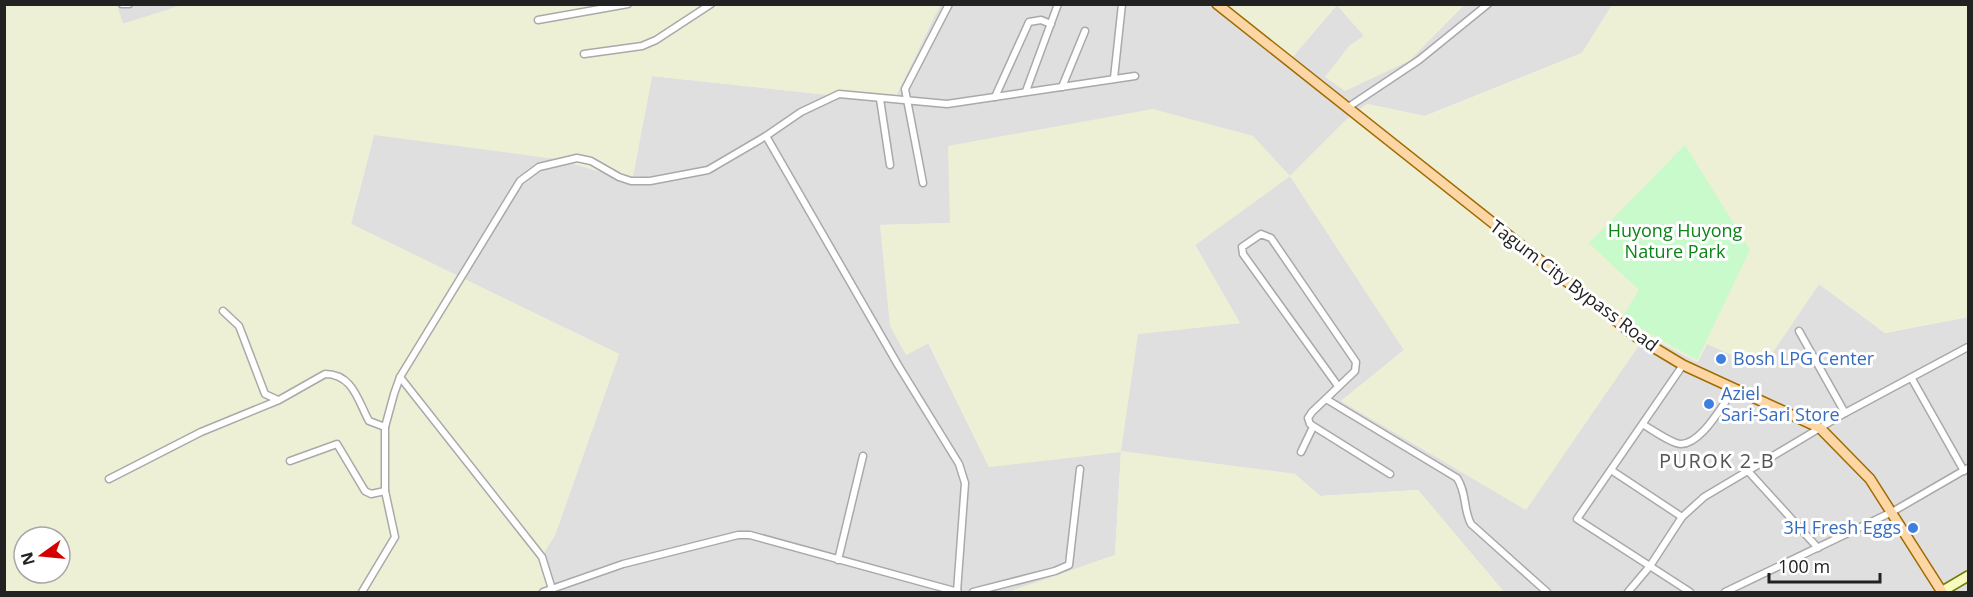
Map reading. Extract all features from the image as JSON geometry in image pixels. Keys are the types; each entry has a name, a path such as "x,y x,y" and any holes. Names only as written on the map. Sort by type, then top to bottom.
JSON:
{"main road":[{"name":"Tagum City Bypass Road","path":"1216,4 1619,324 1683,365 1820,428 1870,479 1942,592"},
{"path":"1942,592 1968,576"}],"street":[{"path":"122,4 129,4"},
{"path":"538,20 628,4"},
{"path":"584,54 642,46 656,40 711,4"},
{"path":"923,183 906,100 907,84 949,4"},
{"path":"1026,91 1058,4"},
{"path":"1114,78 1122,4"},
{"path":"1347,108 1419,60 1488,4"},
{"path":"995,97 1029,22 1041,20 1051,24"},
{"path":"1062,87 1085,31"},
{"path":"362,592 394,541 385,491 385,427 400,377 520,181 529,173 553,162 577,158 591,161 619,177 632,181 650,181 708,170 766,136 801,112 827,98 848,93 880,99 947,104 1135,76"},
{"path":"880,99 890,165"},
{"path":"543,592 623,564 738,535 763,537 958,592 965,483 959,464 898,365 766,136"},
{"path":"1338,386 1244,254 1242,247 1261,234 1271,238 1347,347 1357,366 1355,371 1308,418 1313,427 1390,474"},
{"path":"223,311 239,327 266,394 279,400"},
{"path":"1799,332 1845,413"},
{"path":"1628,592 1650,566 1682,517 1704,497 1845,413 1968,347"},
{"path":"1683,365 1644,425 1577,519 1690,592"},
{"path":"109,479 201,432 279,400 329,374 345,380 356,393 369,421 385,427"},
{"path":"400,377 542,557 552,589"},
{"path":"1725,592 1892,512 1966,470 1912,379"},
{"path":"1644,425 1678,444 1687,444 1706,428 1734,389"},
{"path":"1326,399 1457,478 1464,488 1467,518 1547,592"},
{"path":"1302,452 1313,427"},
{"path":"290,461 337,444 365,491 370,494 385,491"},
{"path":"838,560 863,456"},
{"path":"973,592 1070,565 1080,469"},
{"path":"1611,470 1682,517"},
{"path":"1748,471 1818,548"}],"shaded area":[{"path":"117,4 185,5 122,24"},
{"path":"940,5 1226,5 1291,59 1337,5 1364,36 1349,46 1409,61 1464,5 1612,5 1582,53 1425,116 1367,104 1345,121 1290,176 1404,350 1341,401 1525,509 1646,335 1697,362 1707,344 1762,368 1819,284 1885,333 1968,317 1968,592 1504,592 1418,490 1320,496 1295,474 1121,452 1115,555 1009,592 548,592 542,556 555,535 619,354 351,224 374,134 557,159 632,181 652,76 893,102","holes":["1290,176 1195,245 1240,323 1138,334 989,467 928,343 880,225 951,223"]}],"green space":[{"path":"185,4 940,5 893,102 652,76 632,181 557,159 374,135 351,224 619,354 555,535 542,556 548,592 5,592 4,5 117,5 123,24"},
{"path":"1226,5 1336,5 1291,59"},
{"path":"1337,5 1464,5 1409,61 1345,91 1325,77 1349,46 1364,36"},
{"path":"1612,5 1968,5 1968,317 1885,333 1819,284 1762,368 1707,344 1698,362 1646,335 1526,510 1341,401 1404,350 1290,176 1345,121 1367,104 1425,116 1582,53"},
{"path":"1153,109 1253,136 1290,176 1195,245 1240,323 1138,334 1121,451 1295,474 1320,496 1418,490 1504,592 1009,592 1115,555 1121,452 989,467 929,343 906,355 890,326 880,225 950,223 948,146"},
{"name":"Huyong Huyong Nature Park","path":"1685,145 1750,250 1697,360 1622,318 1639,290 1589,243"}],"place":[{"name":"Bosh LPG Center","path":"1721,359"},
{"name":"Aziel Sari-Sari Store","path":"1709,404"},
{"name":"3H Fresh Eggs","path":"1913,528"}],"district":[{"name":"PUROK 2-B","path":"1717,461"}]}
